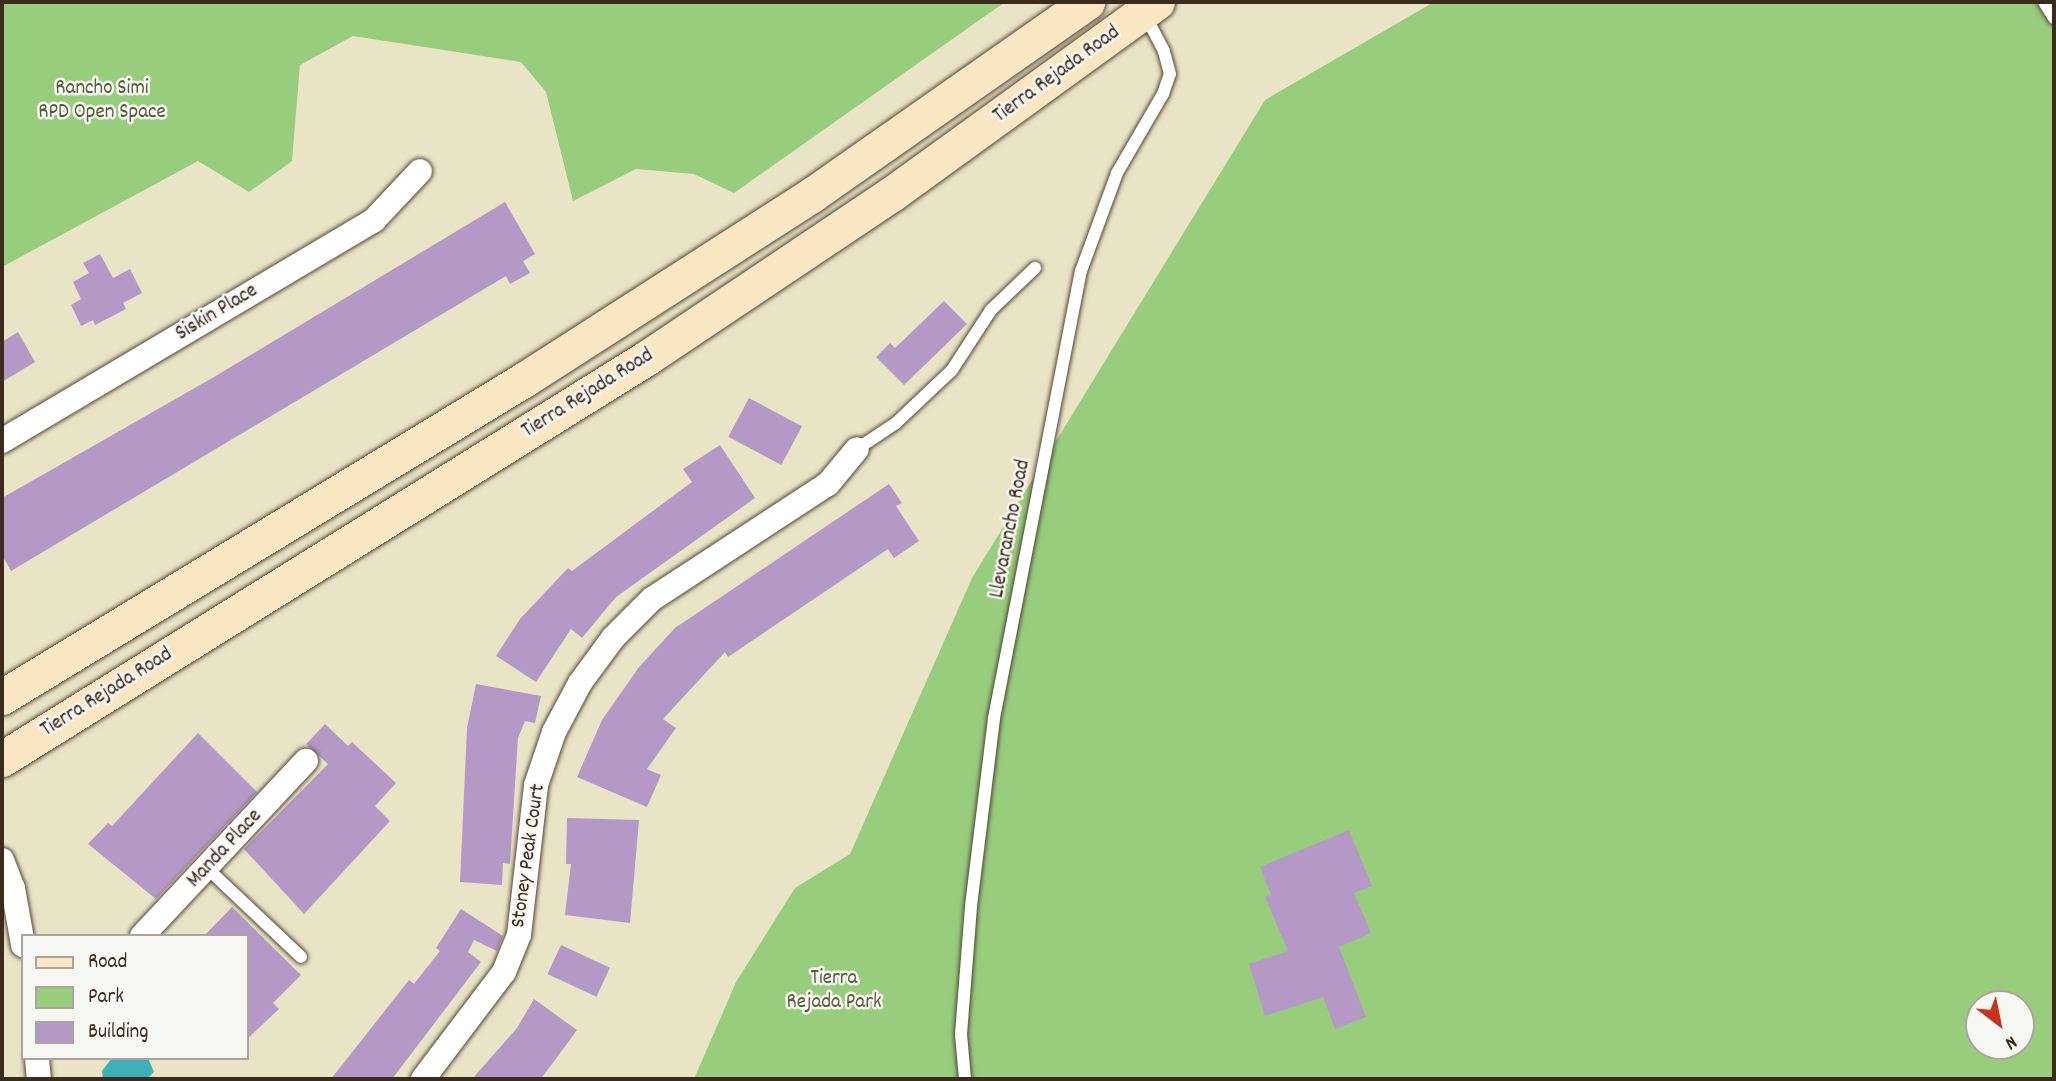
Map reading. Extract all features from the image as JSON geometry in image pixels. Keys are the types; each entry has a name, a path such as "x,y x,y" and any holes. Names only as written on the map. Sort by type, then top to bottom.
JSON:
{"main road":[{"name":"Tierra Rejada Road","path":"2,697 548,364 813,194 1087,2"},
{"name":"Tierra Rejada Road","path":"2,758 648,357 893,192 1150,7"}],"street":[{"name":"Siskin Place","path":"2,441 374,220 420,171"},
{"name":"Stoney Peak Court","path":"423,1079 496,984 519,935 536,785 554,732 580,683 612,638 652,599 828,484 857,449"},
{"name":"Manda Place","path":"144,934 208,869 306,761"},
{"path":"2,860 13,888 21,934"},
{"path":"37,1060 40,1079"}],"lane":[{"path":"2044,2 2054,18"},
{"name":"Llevarancho Road","path":"965,1079 961,1034 970,919 994,718 1081,271 1117,173 1163,94 1170,74 1150,7"},
{"path":"857,449 896,423 952,370 991,310 1035,268"},
{"path":"208,869 301,957"}],"green space":[{"name":"Rancho Simi RPD Open Space","path":"2,2 1005,2 734,193 694,174 636,169 573,201 546,92 521,62 353,36 300,65 292,161 249,192 198,161 2,267"},
{"name":"Tierra Rejada Park","path":"1434,2 2054,2 2054,1079 694,1079 736,982 795,888 850,854 972,578 1265,100"}],"water":[{"path":"110,1060 149,1060 154,1072 147,1079 103,1079 102,1071"}],"building":[{"path":"505,202 535,254 523,261 530,273 510,284 506,276 11,571 2,555 2,498 214,377"},
{"path":"100,254 113,278 130,269 142,293 123,303 126,309 95,325 93,320 81,326 71,305 81,299 73,282 89,273 83,263"},
{"path":"944,301 967,324 904,385 876,357 890,343 895,348"},
{"path":"18,332 35,362 2,382 2,342"},
{"path":"749,398 802,426 781,465 728,437"},
{"path":"720,445 755,498 616,597 582,638 571,629 536,682 496,656 520,619 568,568 572,571 692,482 683,469"},
{"path":"889,484 902,503 896,506 919,541 894,558 888,549 728,657 725,652 663,719 676,728 647,769 661,775 647,807 577,777 602,720 639,667 675,628"},
{"path":"476,684 541,696 535,723 525,721 518,738 510,864 503,863 502,885 460,882 467,728"},
{"path":"325,724 348,746 352,742 396,783 375,806 390,821 304,914 244,849 328,764 306,744"},
{"path":"198,733 257,792 156,899 88,844 108,823 112,826"},
{"path":"567,818 639,820 630,923 565,915 571,864 566,864"},
{"path":"1349,830 1372,886 1354,893 1371,933 1339,947 1366,1017 1335,1029 1323,997 1265,1016 1249,964 1288,951 1265,897 1271,895 1260,867"},
{"path":"232,907 301,975 273,1003 279,1009 248,1038 248,934 206,934"},
{"path":"461,909 503,936 497,951 474,940 468,952 481,962 392,1079 331,1079 409,980 414,984 440,951 436,948"},
{"path":"561,945 610,968 596,997 547,974"},
{"path":"534,999 577,1030 541,1079 472,1079 517,1028"}]}
